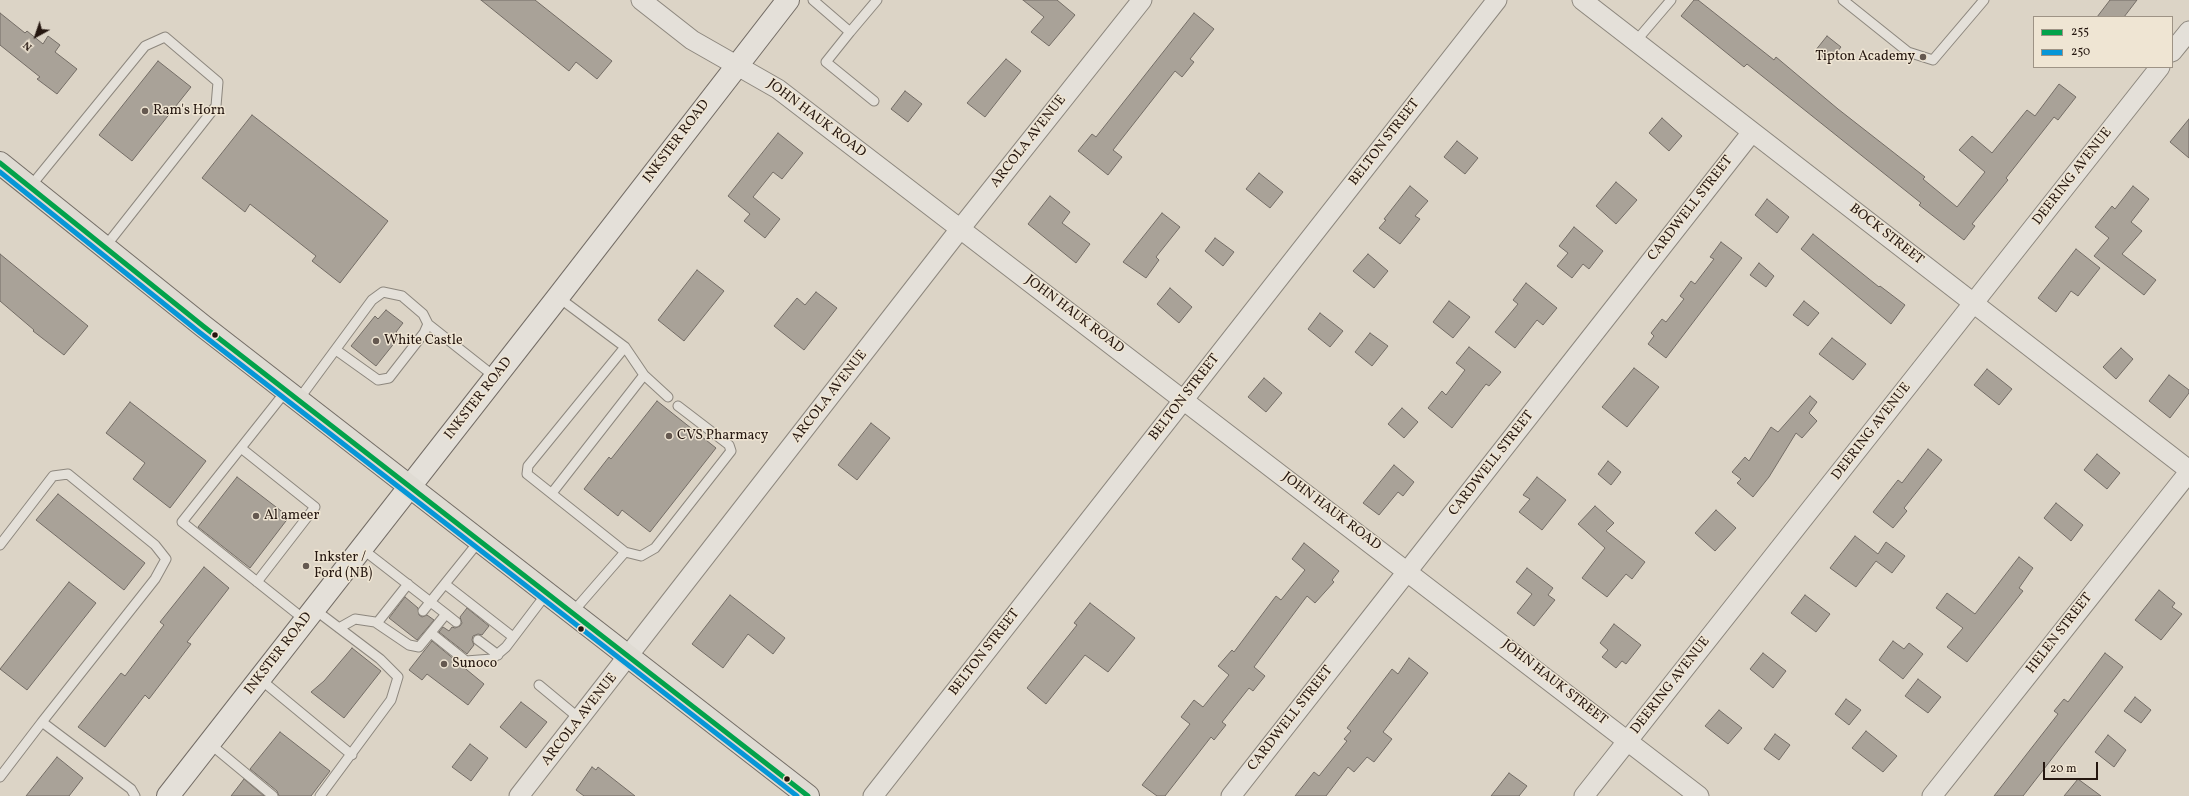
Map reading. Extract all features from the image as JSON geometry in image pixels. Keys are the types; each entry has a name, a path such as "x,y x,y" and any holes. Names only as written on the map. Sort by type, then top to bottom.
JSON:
{"main road":[{"name":"INKSTER ROAD","path":"168,796 496,377 788,0"},
{"path":"0,162 293,395 808,796"}],"street":[{"name":"JOHN HAUK ROAD","path":"641,0 692,40 769,82 1408,571"},
{"name":"ARCOLA AVENUE","path":"519,796 629,657 960,229 1142,0"},
{"name":"BELTON STREET","path":"873,796 1497,0"},
{"name":"BOCK STREET","path":"1582,0 2189,471"},
{"path":"2173,51 2189,31"},
{"name":"DEERING AVENUE","path":"1584,796 2159,68"},
{"name":"CARDWELL STREET","path":"1231,796 1752,132"},
{"name":"HELEN STREET","path":"1932,796 2189,471"},
{"name":"JOHN HAUK STREET","path":"1408,571 1699,796"}],"lane":[{"path":"813,0 850,32"},
{"path":"874,101 826,62 877,0"},
{"path":"1636,41 1672,0"},
{"path":"1843,0 1908,52 1933,60 1984,0"},
{"path":"30,186 145,46 165,37 218,82 216,106 105,247"},
{"path":"320,796 352,755 391,700 398,677 380,659 339,628 310,614 257,582 182,522 241,448 336,350 346,333 372,300 383,292 402,296 423,314 428,324 496,377"},
{"path":"558,297 625,346 644,375 668,398"},
{"path":"336,350 378,380 389,378 424,333 428,324"},
{"path":"625,346 528,466 527,474 625,552 641,556 655,548 731,451 729,445 678,406"},
{"path":"552,494 644,375"},
{"path":"241,448 316,507 257,582"},
{"path":"0,545 53,476 68,474 155,545 166,559 155,579 0,777"},
{"path":"423,611 480,540"},
{"path":"361,548 456,622"},
{"path":"572,613 625,552"},
{"path":"377,623 408,584"},
{"path":"445,584 514,637"},
{"path":"431,634 466,661 492,659 498,655 514,637 547,593"},
{"path":"339,628 355,619 377,623 400,639 414,647 419,647 446,614"},
{"path":"400,639 407,631"},
{"path":"478,640 498,655"},
{"path":"260,678 352,755"},
{"path":"539,685 580,719"},
{"path":"42,722 130,789 135,796"},
{"path":"209,743 273,796"}],"building":[{"path":"481,0 535,0 612,61 597,79 576,62 569,71"},
{"path":"1023,0 1057,0 1075,15 1049,46 1031,32 1044,17"},
{"path":"1694,0 1698,0 1774,60 1776,57 1838,109 1925,177 1923,179 1957,207 1985,172 1959,150 1972,136 1992,153 2027,110 2035,116 2059,84 2076,97 2058,120 2054,117 2006,178 2008,180 1972,224 1975,226 1964,240 1919,205 1921,203 1747,64 1744,67 1681,16"},
{"path":"2110,0 2137,0 2125,16 2098,16"},
{"path":"0,13 25,33 27,31 43,44 48,36 60,45 55,52 77,69 57,94 37,79 40,77 0,45"},
{"path":"1194,13 1214,29 1190,59 1194,62 1182,77 1175,71 1113,150 1122,157 1108,175 1078,151 1092,134 1096,137"},
{"path":"1827,36 1841,47 1829,62 1815,51"},
{"path":"1006,59 1021,71 985,117 967,103"},
{"name":"Ram's Horn","path":"158,61 191,87 132,161 99,135"},
{"path":"905,91 922,104 908,122 891,109"},
{"path":"252,115 388,221 340,283 312,261 316,256 250,204 245,212 202,178"},
{"path":"1662,118 1682,136 1669,151 1649,133"},
{"path":"2189,119 2189,158 2170,142"},
{"path":"778,133 803,153 782,179 773,172 753,197 780,219 765,238 744,221 750,214 728,196"},
{"path":"1457,141 1478,158 1465,174 1444,157"},
{"path":"1259,173 1283,192 1270,208 1246,189"},
{"path":"1616,182 1637,200 1616,224 1596,206"},
{"path":"1410,186 1428,201 1415,216 1420,219 1400,244 1379,228 1386,220 1384,219"},
{"path":"2133,186 2149,199 2131,222 2142,231 2122,254 2156,280 2144,295 2094,256 2109,238 2095,227 2112,206 2115,209"},
{"path":"1050,196 1070,212 1062,223 1090,244 1076,263 1028,224"},
{"path":"1767,199 1789,217 1777,233 1755,215"},
{"path":"1162,213 1180,227 1156,257 1159,260 1146,278 1123,262"},
{"path":"1574,227 1603,251 1589,269 1583,264 1572,278 1557,266 1568,253 1559,246"},
{"path":"1813,234 1879,287 1880,286 1905,305 1891,324 1801,249"},
{"path":"1215,238 1234,252 1223,266 1205,251"},
{"path":"1721,242 1742,258 1666,358 1648,344 1654,336 1651,333 1662,319 1666,322 1684,299 1680,296 1691,281 1695,284 1714,259 1710,257"},
{"path":"2076,249 2100,268 2078,296 2071,291 2056,312 2038,298"},
{"path":"0,254 88,326 64,355 33,331 34,330 0,301"},
{"path":"1368,254 1388,271 1374,288 1353,271"},
{"path":"1759,263 1774,276 1766,287 1750,275"},
{"path":"697,270 724,291 684,341 658,320"},
{"path":"1526,283 1557,308 1543,325 1537,320 1515,348 1495,332 1518,304 1513,300"},
{"path":"1170,288 1192,307 1179,323 1157,304"},
{"path":"816,292 837,308 804,350 774,326 797,298 805,305"},
{"path":"1449,301 1470,317 1453,338 1433,322"},
{"path":"1804,301 1819,313 1808,326 1793,315"},
{"name":"White Castle","path":"386,310 403,323 396,332 400,336 376,366 351,346 375,316 378,319"},
{"path":"1320,313 1343,331 1330,347 1308,329"},
{"path":"1370,333 1388,346 1372,366 1355,352"},
{"path":"1832,338 1866,364 1853,380 1819,354"},
{"path":"1469,347 1501,372 1489,386 1486,384 1452,428 1428,408 1442,391 1446,395 1465,370 1456,363"},
{"path":"2121,348 2133,359 2116,379 2103,367"},
{"path":"1634,368 1659,387 1627,427 1602,407"},
{"path":"1987,369 2012,389 1999,405 1974,385"},
{"path":"2169,375 2189,390 2189,393 2170,418 2149,401"},
{"path":"1264,378 1282,393 1266,412 1248,397"},
{"path":"1810,396 1817,402 1809,413 1817,421 1802,438 1796,433 1769,477 1753,497 1737,483 1741,479 1732,472 1745,457 1749,461 1771,427 1778,432"},
{"name":"CVS Pharmacy","path":"657,401 716,448 650,532 622,510 618,516 584,489 609,457 611,459"},
{"path":"130,402 206,461 170,508 133,479 145,463 106,433"},
{"path":"1402,408 1418,422 1404,438 1388,424"},
{"path":"871,423 890,438 857,480 838,465"},
{"path":"1928,449 1942,460 1904,508 1907,511 1893,528 1873,512 1898,480 1902,483"},
{"path":"2097,454 2120,473 2107,489 2084,470"},
{"path":"1608,461 1621,472 1611,485 1598,474"},
{"path":"1394,465 1414,482 1403,496 1398,492 1379,515 1363,503"},
{"path":"237,477 289,517 250,568 198,527"},
{"path":"1537,477 1566,500 1542,530 1519,512 1530,499 1523,495"},
{"path":"58,494 145,563 124,590 36,520"},
{"path":"2056,503 2083,525 2071,541 2044,518"},
{"path":"1595,506 1614,523 1606,531 1645,562 1632,579 1626,574 1607,597 1582,578 1605,548 1578,524"},
{"path":"1716,510 1736,528 1715,551 1695,533"},
{"path":"1855,536 1878,554 1886,542 1905,556 1892,573 1876,561 1856,587 1830,568"},
{"path":"1304,543 1339,571 1332,580 1334,582 1315,603 1307,596 1254,667 1265,676 1253,691 1249,688 1222,722 1226,725 1214,740 1211,737 1165,796 1157,796 1142,785 1190,724 1181,717 1194,700 1203,707 1229,675 1218,666 1232,650 1234,652 1276,596 1281,600 1305,570 1292,559"},
{"path":"2019,557 2033,568 2019,588 2023,591 1967,662 1947,647 1963,628 1936,608 1947,593 1975,614"},
{"path":"204,567 229,588 187,642 191,644 149,699 145,695 105,747 78,727 121,673 125,676 164,625 160,622"},
{"path":"1527,568 1553,588 1548,595 1555,600 1534,626 1517,613 1532,594 1516,582"},
{"path":"69,582 96,603 27,690 0,669"},
{"path":"2159,590 2175,603 2172,607 2182,614 2161,640 2135,620"},
{"path":"730,595 785,638 773,654 748,634 723,668 692,644"},
{"path":"1805,595 1830,614 1816,632 1791,613"},
{"path":"405,597 418,608 419,615 422,617 427,615 434,620 417,640 389,618"},
{"path":"1090,603 1135,638 1108,672 1085,655 1046,704 1027,688 1077,625 1074,623"},
{"path":"467,608 489,626 482,635 478,634 473,636 472,640 474,645 467,654 439,632 443,627 449,631 452,627 455,628 460,626 462,623 460,617"},
{"path":"1614,624 1641,645 1626,664 1622,661 1616,668 1602,657 1608,650 1600,643"},
{"path":"432,641 484,684 468,705 427,674 422,680 409,670"},
{"path":"1893,641 1904,649 1909,643 1923,654 1903,679 1879,660"},
{"path":"352,648 381,671 344,718 311,692 324,681"},
{"path":"1763,653 1786,671 1773,688 1750,669"},
{"path":"2105,653 2123,667 2023,796 1994,796 2058,714 2054,711 2064,699 2068,702"},
{"path":"1409,658 1428,673 1383,732 1392,739 1374,762 1367,757 1354,772 1348,767 1326,796 1295,796 1314,772 1319,776 1347,741 1344,739 1351,731 1347,728 1392,669 1398,674"},
{"path":"1918,679 1941,697 1928,713 1905,696"},
{"path":"2135,697 2151,710 2141,723 2124,711"},
{"path":"1846,699 1861,710 1849,725 1835,714"},
{"path":"521,702 547,722 526,748 500,727"},
{"path":"1719,710 1742,728 1728,744 1705,726"},
{"path":"1866,731 1897,756 1883,772 1852,748"},
{"path":"280,732 330,771 311,796 279,796 277,791 250,769"},
{"path":"1775,734 1790,745 1779,760 1764,749"},
{"path":"2108,735 2126,750 2114,767 2095,752"},
{"path":"470,744 488,758 471,781 452,767"},
{"path":"57,757 83,778 69,796 26,796"},
{"path":"592,767 596,770 598,767 635,796 584,796 576,790"},
{"path":"1509,773 1527,786 1519,796 1491,796"},
{"path":"244,779 264,796 231,796"},
{"path":"2078,779 2101,796 2064,796"}],"transit line":[{"name":"255","path":"0,163 203,326 808,796"},
{"name":"250","path":"0,172 199,332 797,796"}],"place":[{"name":"Tipton Academy","path":"1923,57"},
{"name":"Ram's Horn","path":"145,111"},
{"name":"White Castle","path":"376,341"},
{"name":"CVS Pharmacy","path":"669,436"},
{"name":"Al ameer","path":"256,516"},
{"name":"Inkster / Ford (NB)","path":"306,566"},
{"name":"Sunoco","path":"444,664"}]}
